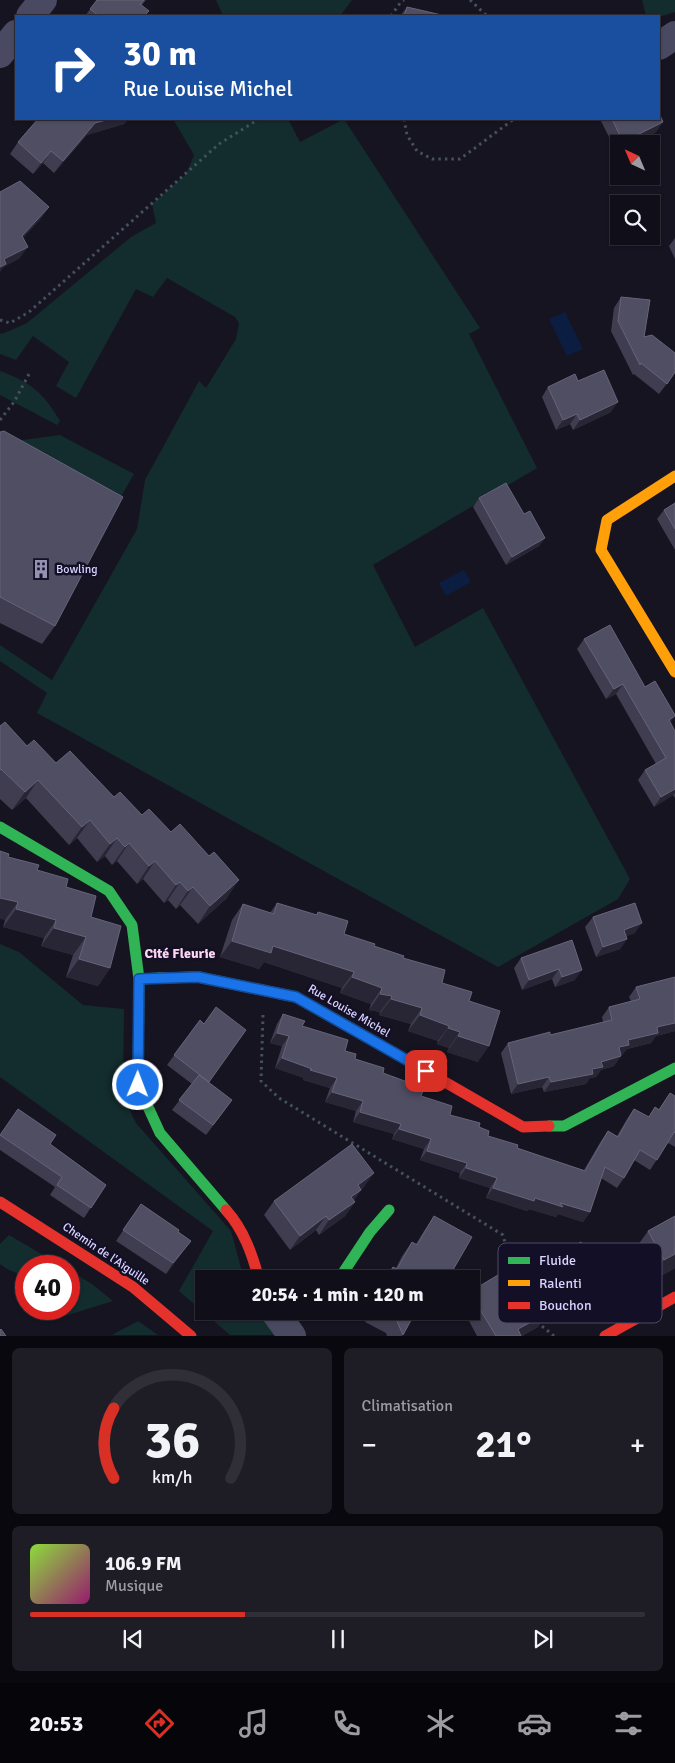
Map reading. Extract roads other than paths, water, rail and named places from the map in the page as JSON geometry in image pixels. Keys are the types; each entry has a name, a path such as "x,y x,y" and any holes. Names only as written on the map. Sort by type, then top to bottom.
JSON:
{"street":[{"path":"31,15 43,0"},
{"path":"0,54 15,35"},
{"path":"660,45 675,35"},
{"path":"675,476 607,520 601,550 675,672"},
{"path":"0,827 110,891 132,925 139,979 138,1085 160,1133 233,1218 250,1248 256,1270"},
{"name":"Rue Louise Michel","path":"139,979 198,977 296,997 522,1127 564,1126 675,1068"},
{"name":"Chemin de l'Aiguille","path":"0,1202 133,1287 192,1336"},
{"path":"346,1270 370,1232 389,1210"},
{"path":"662,1304 675,1297"},
{"path":"280,1320 292,1336"},
{"path":"605,1336 628,1323"}],"water":[{"path":"565,312 583,349 567,356 549,319"},
{"path":"464,570 471,582 446,596 439,583"}],"place":[{"name":"Bowling","path":"41,569"}],"district":[{"name":"Cité Fleurie","path":"180,953"}]}
